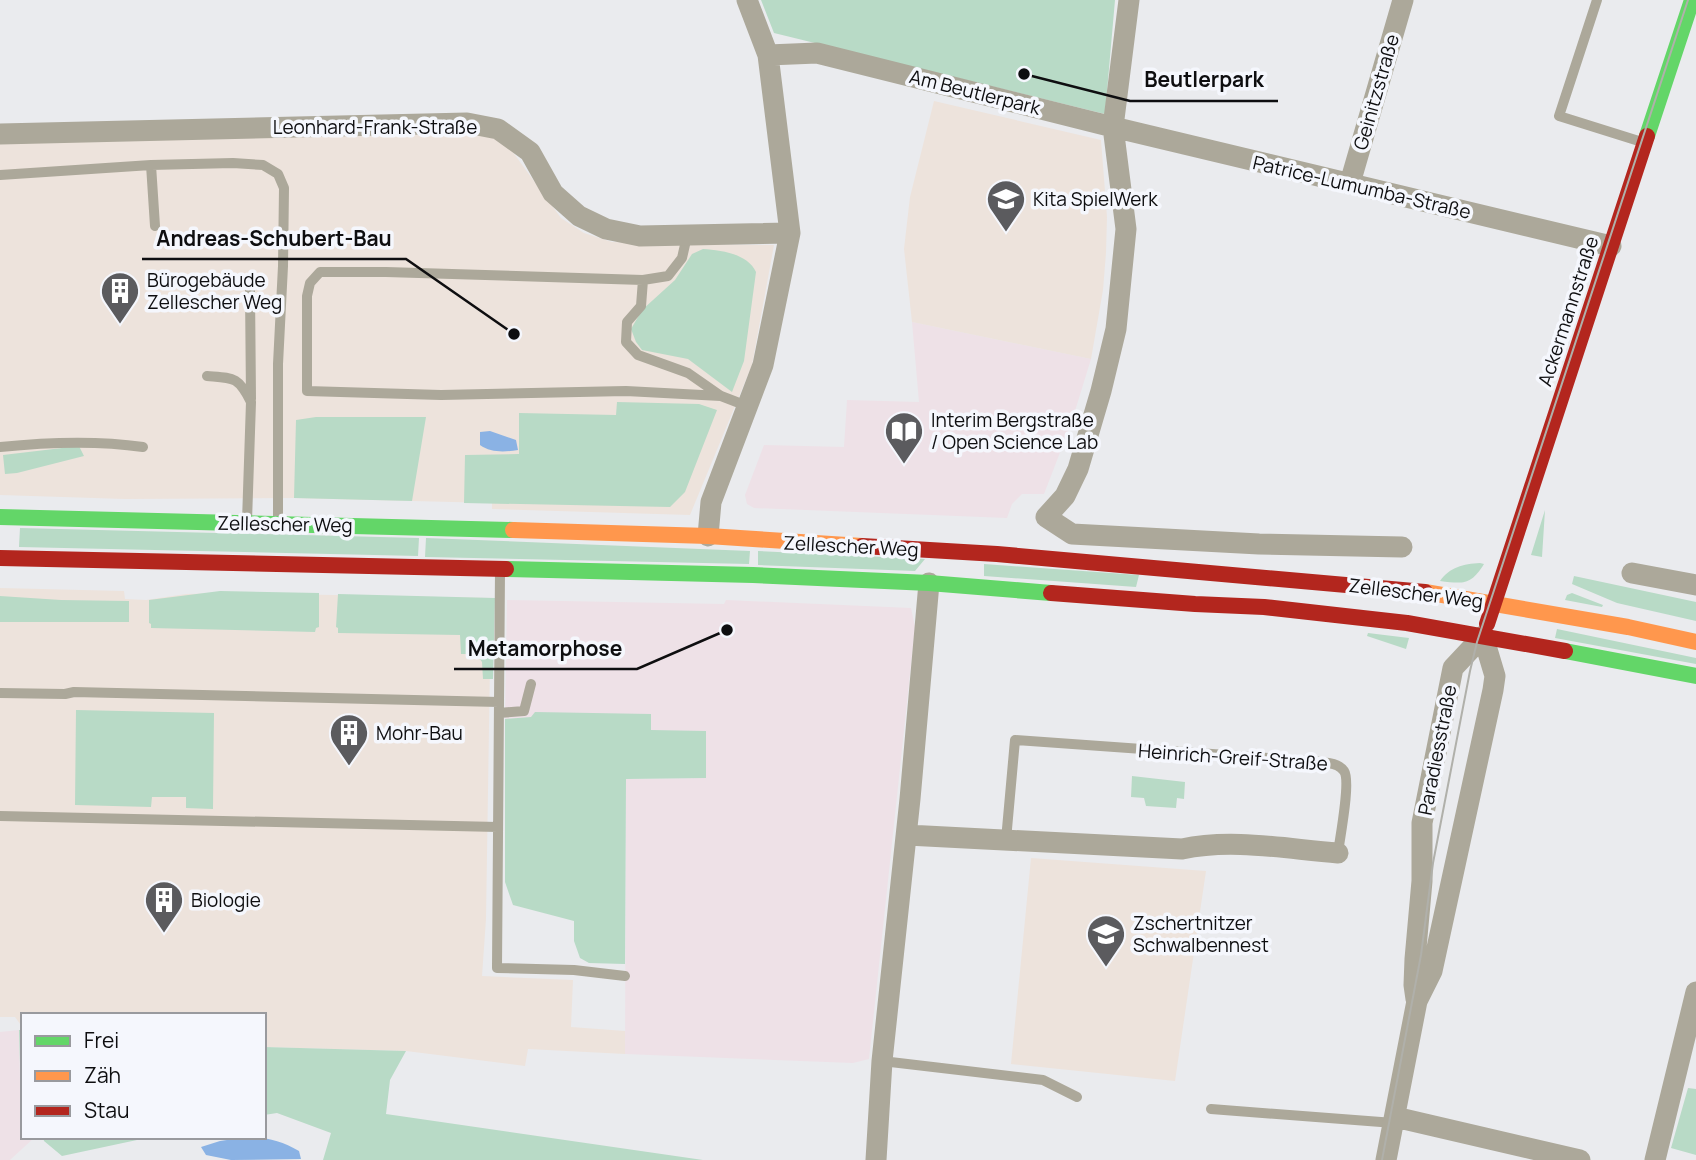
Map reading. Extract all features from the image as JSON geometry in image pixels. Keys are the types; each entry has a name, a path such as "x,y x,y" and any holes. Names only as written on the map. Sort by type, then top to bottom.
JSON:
{"main road":[{"name":"Ackermannstraße","path":"1483,636 1692,0"},
{"name":"Zellescher Weg","path":"0,517 708,537 997,554 1428,592 1628,627 1696,642"},
{"name":"Zellescher Weg","path":"0,558 753,575 929,583 1264,607 1407,623 1696,676"}],"street":[{"path":"708,537 711,502 763,365 790,233 768,55 747,0"},
{"path":"1113,127 1129,0"},
{"name":"Geinitzstraße","path":"1350,183 1403,0"},
{"name":"Am Beutlerpark","path":"768,55 817,53 1113,127"},
{"name":"Leonhard-Frank-Straße","path":"0,134 467,123 498,129 530,152 554,193 579,216 606,229 640,236 790,233"},
{"name":"Patrice-Lumumba-Straße","path":"1113,127 1611,246"},
{"name":"Zellescher Weg","path":"1113,127 1126,229 1116,329 1078,469 1065,496 1046,517 1072,534 1259,544 1402,547"},
{"path":"1632,573 1696,585"},
{"path":"876,1160 882,1061 907,835 929,583"},
{"name":"Paradiesstraße","path":"1417,1001 1415,959 1422,881 1422,823 1453,668 1483,636"},
{"name":"Paradiesstraße","path":"1386,1160 1417,1001 1432,971 1494,683 1495,676 1483,636"},
{"name":"Heinrich-Greif-Straße","path":"907,835 1182,849 1226,844 1338,853"},
{"path":"1655,1160 1696,992"},
{"path":"1394,1120 1580,1160"}],"lane":[{"path":"1597,0 1559,116 1645,143"},
{"path":"0,175 152,165 233,163 263,165 278,174 284,188 278,364 278,524"},
{"path":"152,165 155,226"},
{"path":"683,236 682,258 668,276 643,280 320,272 310,283 307,296 307,391 441,395 626,391 721,396"},
{"path":"643,280 641,306 627,322 626,342 638,355 688,373 721,396 747,406"},
{"path":"247,523 251,402 250,291"},
{"path":"207,376 231,377 244,388 251,402"},
{"path":"0,447 79,442 143,447"},
{"path":"500,569 497,968 574,970 625,976"},
{"path":"0,693 65,695 74,692 499,707 524,711 531,684"},
{"name":"Heinrich-Greif-Straße","path":"1006,840 1015,740 1338,765 1346,773 1347,786 1338,853"},
{"path":"0,816 498,827"},
{"path":"882,1061 1043,1080 1077,1097"},
{"path":"1211,1109 1394,1120"}],"shaded area":[{"name":"Kita SpielWerk","path":"934,101 1101,140 1107,217 1106,253 1103,290 1091,359 912,322 904,249 910,197"},
{"path":"468,130 491,135 512,151 561,218 584,233 612,242 774,245 752,365 690,515 492,509 492,503 0,495 0,142"},
{"path":"912,322 1091,359 1071,424 1044,494 1022,494 1012,504 1007,518 754,508 747,504 745,495 764,445 844,447 847,400 919,402"},
{"path":"0,588 124,591 125,599 146,600 186,594 227,593 491,598 486,919 482,976 573,980 571,1027 625,1031 625,1054 528,1049 525,1066 406,1051 266,1047 266,1013 21,1013 21,1025 15,1017 0,1017"},
{"path":"507,600 724,604 726,600 911,608 915,627 869,1059 853,1063 625,1054 626,779 705,778 650,730 651,715 505,719"},
{"name":"Zschertnitzer Schwalbennest","path":"1031,858 1206,871 1175,1081 1011,1064"},
{"path":"19,1030 21,1139 33,1139 10,1160 0,1160 0,1032"}],"green space":[{"path":"761,0 1115,0 1105,114 774,33"},
{"path":"703,249 740,257 756,272 744,361 732,392 688,359 642,350 631,329 642,310 675,280 692,254"},
{"path":"617,402 699,404 717,410 685,492 670,507 464,503 465,455 519,454 519,413 616,415"},
{"path":"316,417 426,417 412,501 294,498 296,420"},
{"path":"79,446 84,456 5,474 3,455"},
{"path":"1545,510 1542,557 1531,555"},
{"path":"20,528 419,538 418,556 19,547"},
{"path":"426,538 750,551 749,564 425,557"},
{"path":"758,551 925,559 915,571 758,565"},
{"path":"984,564 1139,575 1136,587 984,576"},
{"path":"1484,564 1475,576 1466,582 1440,581 1457,567"},
{"path":"1574,576 1696,602 1696,621 1617,603 1572,584"},
{"path":"220,591 319,593 319,627 315,632 151,628 149,600"},
{"path":"1572,593 1603,605 1602,607 1565,600 1567,595"},
{"path":"338,594 495,598 493,679 483,679 482,662 476,654 461,654 460,635 338,633"},
{"path":"0,596 129,601 129,622 0,622"},
{"path":"1557,629 1696,658 1696,664 1555,638"},
{"path":"1368,633 1409,638 1406,649 1367,636"},
{"path":"76,710 214,713 213,809 186,808 186,797 152,797 151,807 75,805"},
{"path":"535,712 651,714 651,730 706,731 706,778 626,779 625,964 589,963 580,958 574,941 574,921 513,905 505,882 505,719 531,717"},
{"path":"1132,776 1185,782 1184,799 1177,798 1176,808 1146,806 1144,798 1131,797"},
{"path":"19,1030 21,1030 21,1097"},
{"path":"266,1047 406,1051 390,1080 386,1114 703,1160 323,1160 331,1133 277,1113 266,1115"},
{"path":"1688,1088 1696,1089 1696,1155 1671,1148"},
{"path":"44,1139 142,1139 62,1156"}],"water":[{"path":"490,431 516,440 518,450 493,451 484,448 480,445 480,432"},
{"path":"268,1139 299,1151 301,1159 231,1160 206,1155 201,1147 220,1141"}],"tram line":[{"path":"1382,1160 1421,955 1433,863 1477,642 1688,0"}],"traffic: fast":[{"path":"1647,136 1692,0"},
{"path":"0,517 513,530"},
{"path":"506,569 753,575 929,583 1051,593"},
{"path":"1565,651 1696,676"}],"traffic: slow":[{"path":"513,530 708,536 862,546"},
{"path":"1425,592 1628,627 1696,642"}],"traffic: jam":[{"path":"1487,624 1647,136"},
{"path":"862,546 997,554 1425,592"},
{"path":"0,558 506,569"},
{"path":"1051,593 1264,607 1407,623 1565,651"}],"place":[{"name":"Beutlerpark","path":"1024,74"},
{"name":"Kita SpielWerk","path":"1006,233"},
{"name":"Bürogebäude Zellescher Weg","path":"120,325"},
{"name":"Andreas-Schubert-Bau","path":"514,334"},
{"name":"Interim Bergstraße / Open Science Lab","path":"904,465"},
{"name":"Metamorphose","path":"727,630"},
{"name":"Mohr-Bau","path":"349,767"},
{"name":"Biologie","path":"164,934"},
{"name":"Zschertnitzer Schwalbennest","path":"1106,968"}]}
